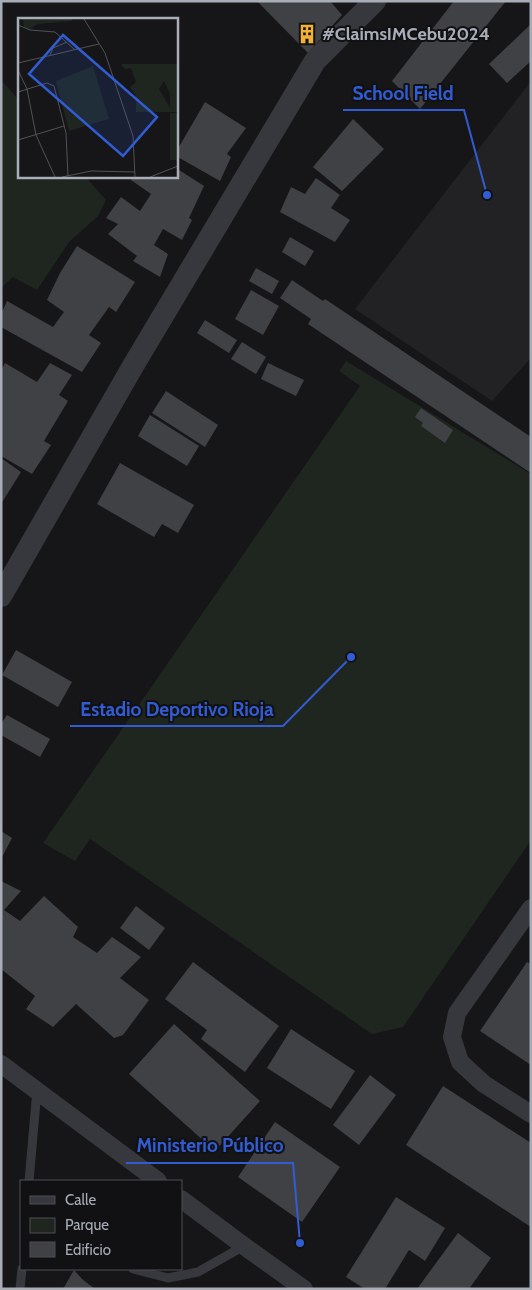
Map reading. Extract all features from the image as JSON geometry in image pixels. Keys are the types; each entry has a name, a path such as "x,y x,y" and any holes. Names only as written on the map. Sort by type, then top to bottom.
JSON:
{"street":[{"path":"1,596 133,366 315,62 375,1"},
{"path":"531,908 457,1013 452,1037 460,1062 484,1084 531,1114"},
{"path":"1,1064 157,1180"},
{"path":"182,1200 304,1289"}],"lane":[{"path":"29,1180 37,1090"},
{"path":"137,1270 168,1278 198,1272 244,1246"},
{"path":"20,1289 22,1270"}],"shaded area":[{"path":"531,81 531,358 492,401 355,309"}],"green space":[{"path":"1,80 18,99 18,178 87,178 106,200 98,216 69,242 37,290 13,277 1,288"},
{"path":"346,361 531,474 531,840 403,1027 372,1034 90,839 75,861 43,843 360,386 339,371"}],"building":[{"name":"#ClaimsIMCebu2024","path":"257,1 330,1 342,15 308,53"},
{"path":"454,1 506,1 420,109 392,81"},
{"path":"531,24 531,61 507,83 489,64"},
{"path":"205,102 246,128 227,154 231,157 220,181 178,157 178,149"},
{"path":"353,119 384,149 342,191 313,167"},
{"path":"178,169 204,186 189,218 192,220 182,240 163,229 154,245 168,254 160,277 133,261 137,256 108,234 118,224 106,218 121,197 140,211 151,194 131,180 132,178 178,178"},
{"path":"316,178 340,195 331,208 350,220 335,242 280,212 291,187 305,194"},
{"path":"290,237 314,251 305,266 282,252"},
{"path":"77,246 135,282 116,312 109,307 89,335 101,343 82,372 1,327 1,314 7,301 53,327 64,312 47,300 60,273"},
{"path":"256,268 279,281 272,294 249,281"},
{"path":"292,280 323,301 325,299 531,437 531,473 308,324 311,319 280,298"},
{"path":"251,290 279,306 263,335 235,319"},
{"path":"205,320 237,340 229,353 197,333"},
{"path":"242,342 266,357 256,374 231,359"},
{"path":"5,363 37,382 50,363 72,375 59,395 68,401 44,441 51,445 32,474 1,456 1,371"},
{"path":"268,363 304,380 296,396 261,379"},
{"path":"166,391 218,425 205,447 152,413"},
{"path":"421,408 453,430 445,443 421,426 423,423 415,417"},
{"path":"150,415 199,446 187,466 138,436"},
{"path":"1,458 21,472 1,504"},
{"path":"120,463 194,505 178,533 162,524 154,537 97,504"},
{"path":"16,650 72,682 58,707 2,675"},
{"path":"7,715 50,739 40,757 1,735 1,724"},
{"path":"1,831 12,838 1,859"},
{"path":"1,881 21,891 4,910 20,921 44,896 78,927 73,937 97,953 112,937 141,957 120,978 149,1000 123,1035 114,1038 76,1004 53,1027 26,1009 35,996 1,969"},
{"path":"136,906 165,928 149,950 120,928"},
{"path":"193,962 279,1026 245,1072 201,1039 207,1030 165,999"},
{"path":"527,962 531,964 531,1065 480,1031"},
{"path":"174,1024 260,1101 215,1151 129,1074"},
{"path":"291,1029 355,1071 331,1109 267,1068"},
{"path":"370,1075 396,1095 359,1145 333,1125"},
{"path":"443,1086 531,1143 531,1227 406,1145"},
{"path":"275,1122 340,1167 302,1222 238,1177"},
{"path":"396,1197 445,1228 425,1261 409,1250 385,1289 365,1289 346,1277"},
{"path":"458,1233 491,1258 469,1289 417,1289"},
{"path":"74,1270 82,1279 95,1289 63,1289"}],"place":[{"name":"#ClaimsIMCebu2024","path":"307,34"},
{"name":"School Field","path":"487,195"},
{"name":"Estadio Deportivo Rioja","path":"351,657"},
{"name":"Ministerio Público","path":"300,1243"}]}
